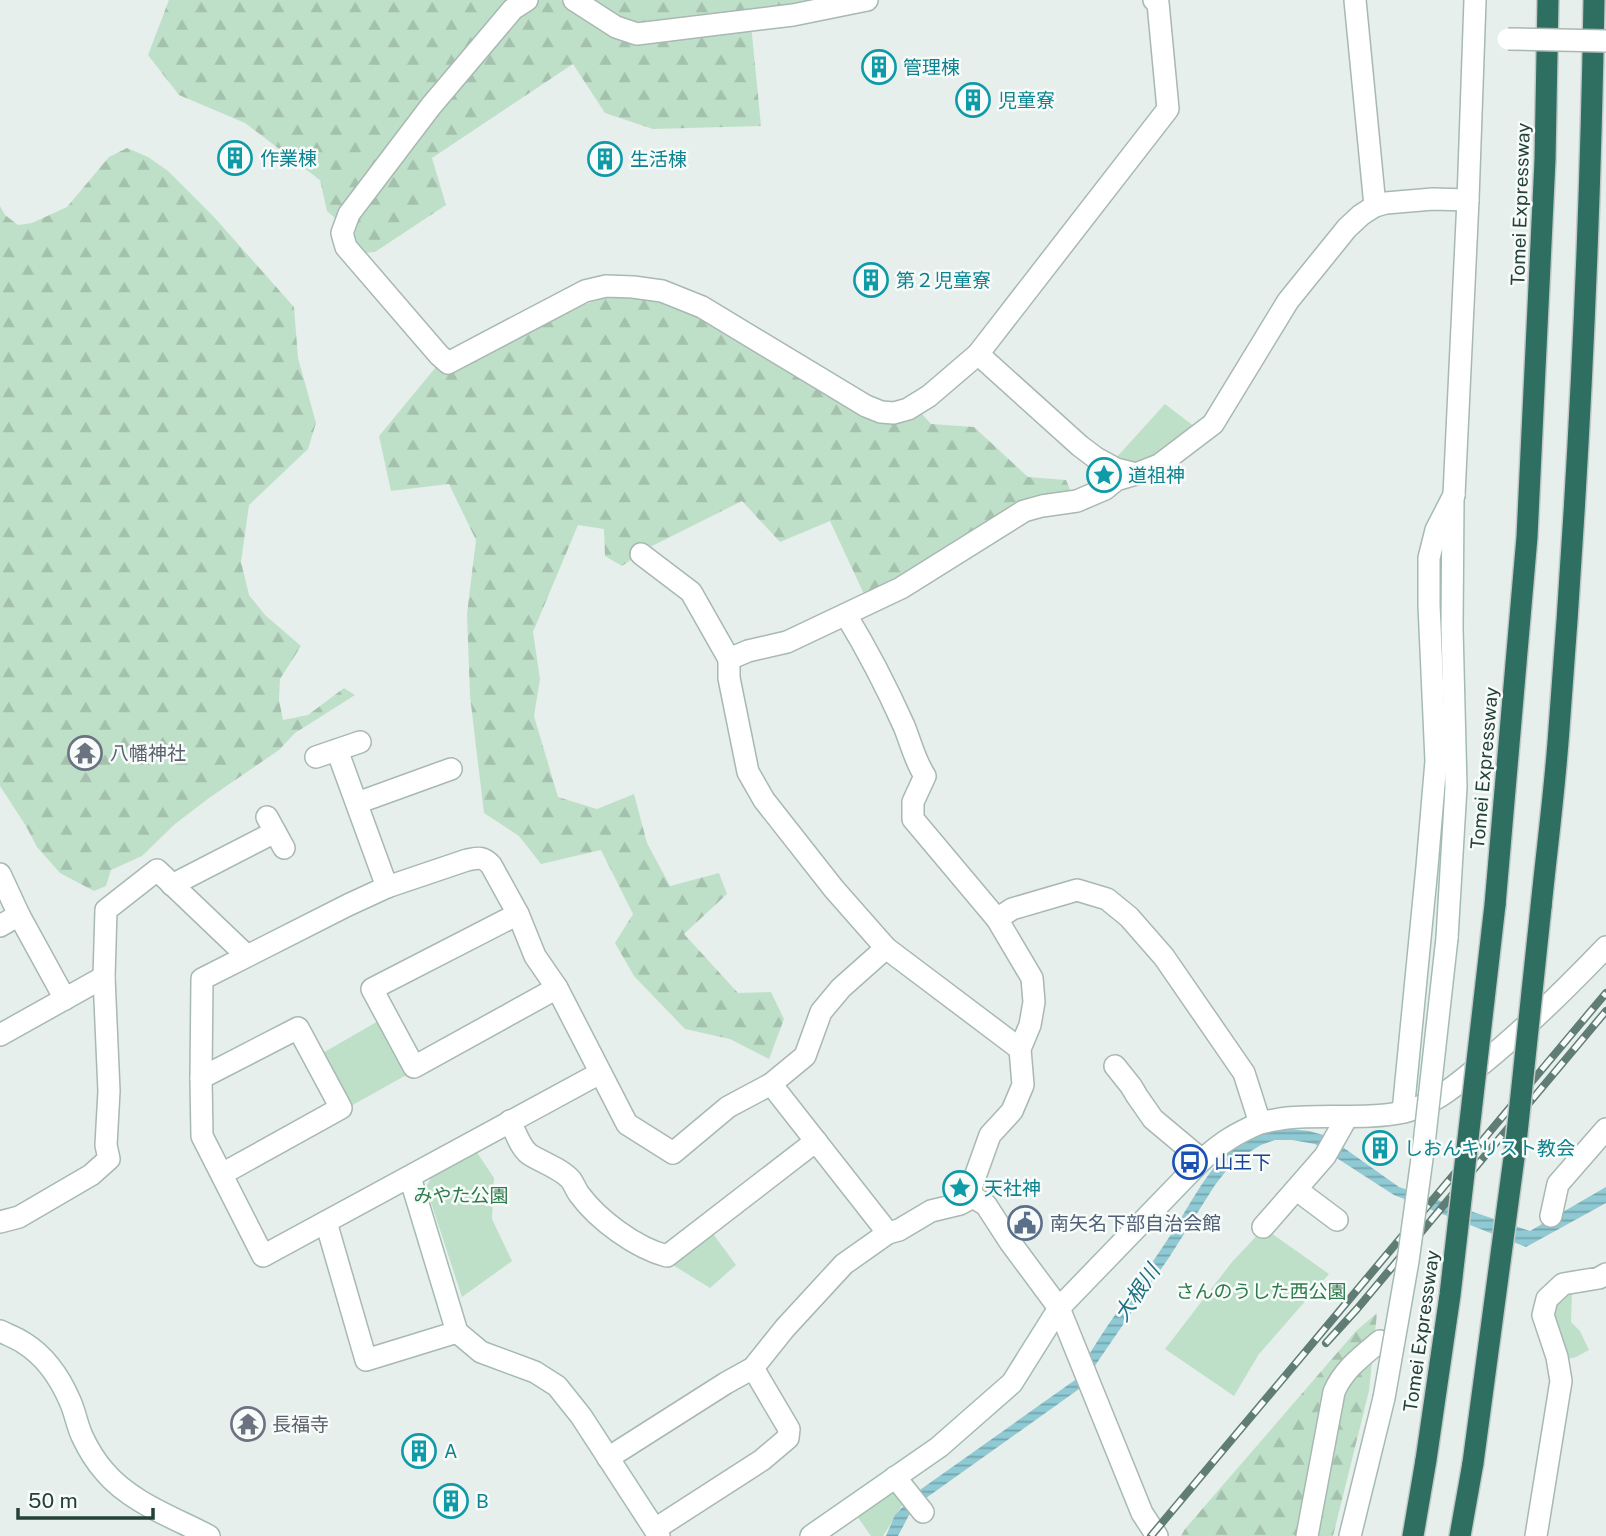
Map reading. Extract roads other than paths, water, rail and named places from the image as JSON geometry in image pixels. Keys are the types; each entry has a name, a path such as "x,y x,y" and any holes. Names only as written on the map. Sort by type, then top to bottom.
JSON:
{"highway":[{"name":"Tomei Expressway","path":"1413,1536 1450,1295 1496,905 1527,537 1545,160 1548,0"},
{"path":"1460,1536 1473,1463 1516,1143 1559,730 1582,376 1594,0"}],"street":[{"path":"527,0 513,9 431,106 349,214 342,233 346,247 448,363 585,291 606,286 633,287 662,291 702,307 866,406 881,412 894,413 908,409 929,396 978,354 1168,109 1158,3 1154,0"},
{"path":"574,0 616,27 637,34 793,15 867,0"},
{"path":"1355,0 1375,206"},
{"path":"1350,1536 1384,1398 1408,1261 1447,938 1456,787 1452,628 1454,495 1475,0"},
{"path":"1475,37 1606,41"},
{"path":"729,659 787,642 901,588 1024,511 1077,500 1105,489 1116,481 1159,465 1213,424 1288,300 1347,228 1361,215 1386,203 1433,199 1468,200"},
{"path":"978,354 1080,446 1116,469 1136,474"},
{"path":"1403,1112 1436,761 1429,558 1436,530 1454,495"},
{"path":"641,554 691,592 729,659 729,678 748,772 764,800 887,948 1020,1049"},
{"path":"846,615 869,653 925,776 913,802 913,819 997,919 1032,978 1034,1002 1030,1025 1020,1049 1023,1085 1012,1111 990,1135 971,1188 972,1197"},
{"path":"316,757 360,742"},
{"path":"337,750 387,887"},
{"path":"357,803 451,769"},
{"path":"173,885 275,832"},
{"path":"600,1073 263,1256 202,1136 202,979 387,887 467,860 479,857 486,859 518,914 535,957 557,988 626,1124 673,1153 728,1107 771,1084 805,1056 821,1012 841,988 887,948"},
{"path":"0,1222 19,1217 91,1175 109,1159 106,1145 106,909 157,870 246,956"},
{"path":"0,874 65,999"},
{"path":"997,919 1012,909 1077,890 1107,899 1129,917 1164,957 1244,1073 1260,1123"},
{"path":"518,914 372,989 414,1068 557,988"},
{"path":"0,926 19,915"},
{"path":"811,1536 939,1447 1012,1383 1059,1308 1217,1146 1234,1134 1260,1123 1287,1118 1342,1126 1418,1108 1444,1094 1503,1047 1567,988 1606,947"},
{"path":"0,1035 104,977"},
{"path":"201,1078 298,1028 341,1108 222,1174"},
{"path":"1115,1066 1153,1119 1202,1160"},
{"path":"771,1084 888,1233"},
{"path":"510,1121 527,1152 570,1178 578,1193 614,1228 634,1242 667,1256 816,1141"},
{"path":"1264,1227 1325,1156 1342,1126"},
{"path":"1551,1216 1558,1184 1606,1129"},
{"path":"410,1177 457,1332 481,1352 535,1372 557,1386 580,1416 657,1533 762,1460 788,1438 789,1429 753,1368"},
{"path":"1297,1190 1337,1220"},
{"path":"608,1458 753,1368 785,1328 844,1264 888,1233 899,1230 931,1211 960,1204 972,1197"},
{"path":"972,1197 986,1205 1059,1308 1142,1513 1157,1536"},
{"path":"326,1222 366,1360 457,1332"},
{"path":"1536,1536 1560,1381 1557,1357 1543,1315 1547,1299 1563,1284 1606,1275"},
{"path":"0,1331 25,1344 46,1362 71,1402 82,1436 92,1454 119,1486 134,1497 209,1536"},
{"path":"1307,1536 1334,1392 1339,1380 1349,1368 1380,1341"},
{"path":"895,1477 923,1513"}],"water":[{"name":"大根川","path":"1290,1129 1327,1136 1399,1187 1530,1231 1606,1187 1606,1203 1526,1247 1394,1195 1315,1144 1275,1140 1261,1145 1233,1162 1215,1185 1079,1389 926,1498 909,1515 898,1536 886,1536 895,1515 917,1492 1075,1380 1096,1344 1218,1163 1241,1144 1256,1136"}],"railway":[{"path":"1151,1536 1606,993"},
{"path":"1326,1343 1606,1011"}],"place":[{"name":"管理棟","path":"879,67"},
{"name":"児童寮","path":"973,100"},
{"name":"作業棟","path":"235,158"},
{"name":"生活棟","path":"605,159"},
{"name":"第２児童寮","path":"871,280"},
{"name":"道祖神","path":"1104,475"},
{"name":"八幡神社","path":"85,753"},
{"name":"しおんキリスト教会","path":"1380,1148"},
{"name":"山王下","path":"1190,1162"},
{"name":"天社神","path":"960,1188"},
{"name":"南矢名下部自治会館","path":"1025,1223"},
{"name":"長福寺","path":"248,1424"},
{"name":"A","path":"419,1451"},
{"name":"B","path":"451,1501"}],"park label":[{"name":"みやた公園","path":"461,1195"},
{"name":"さんのうした西公園","path":"1261,1291"}]}
